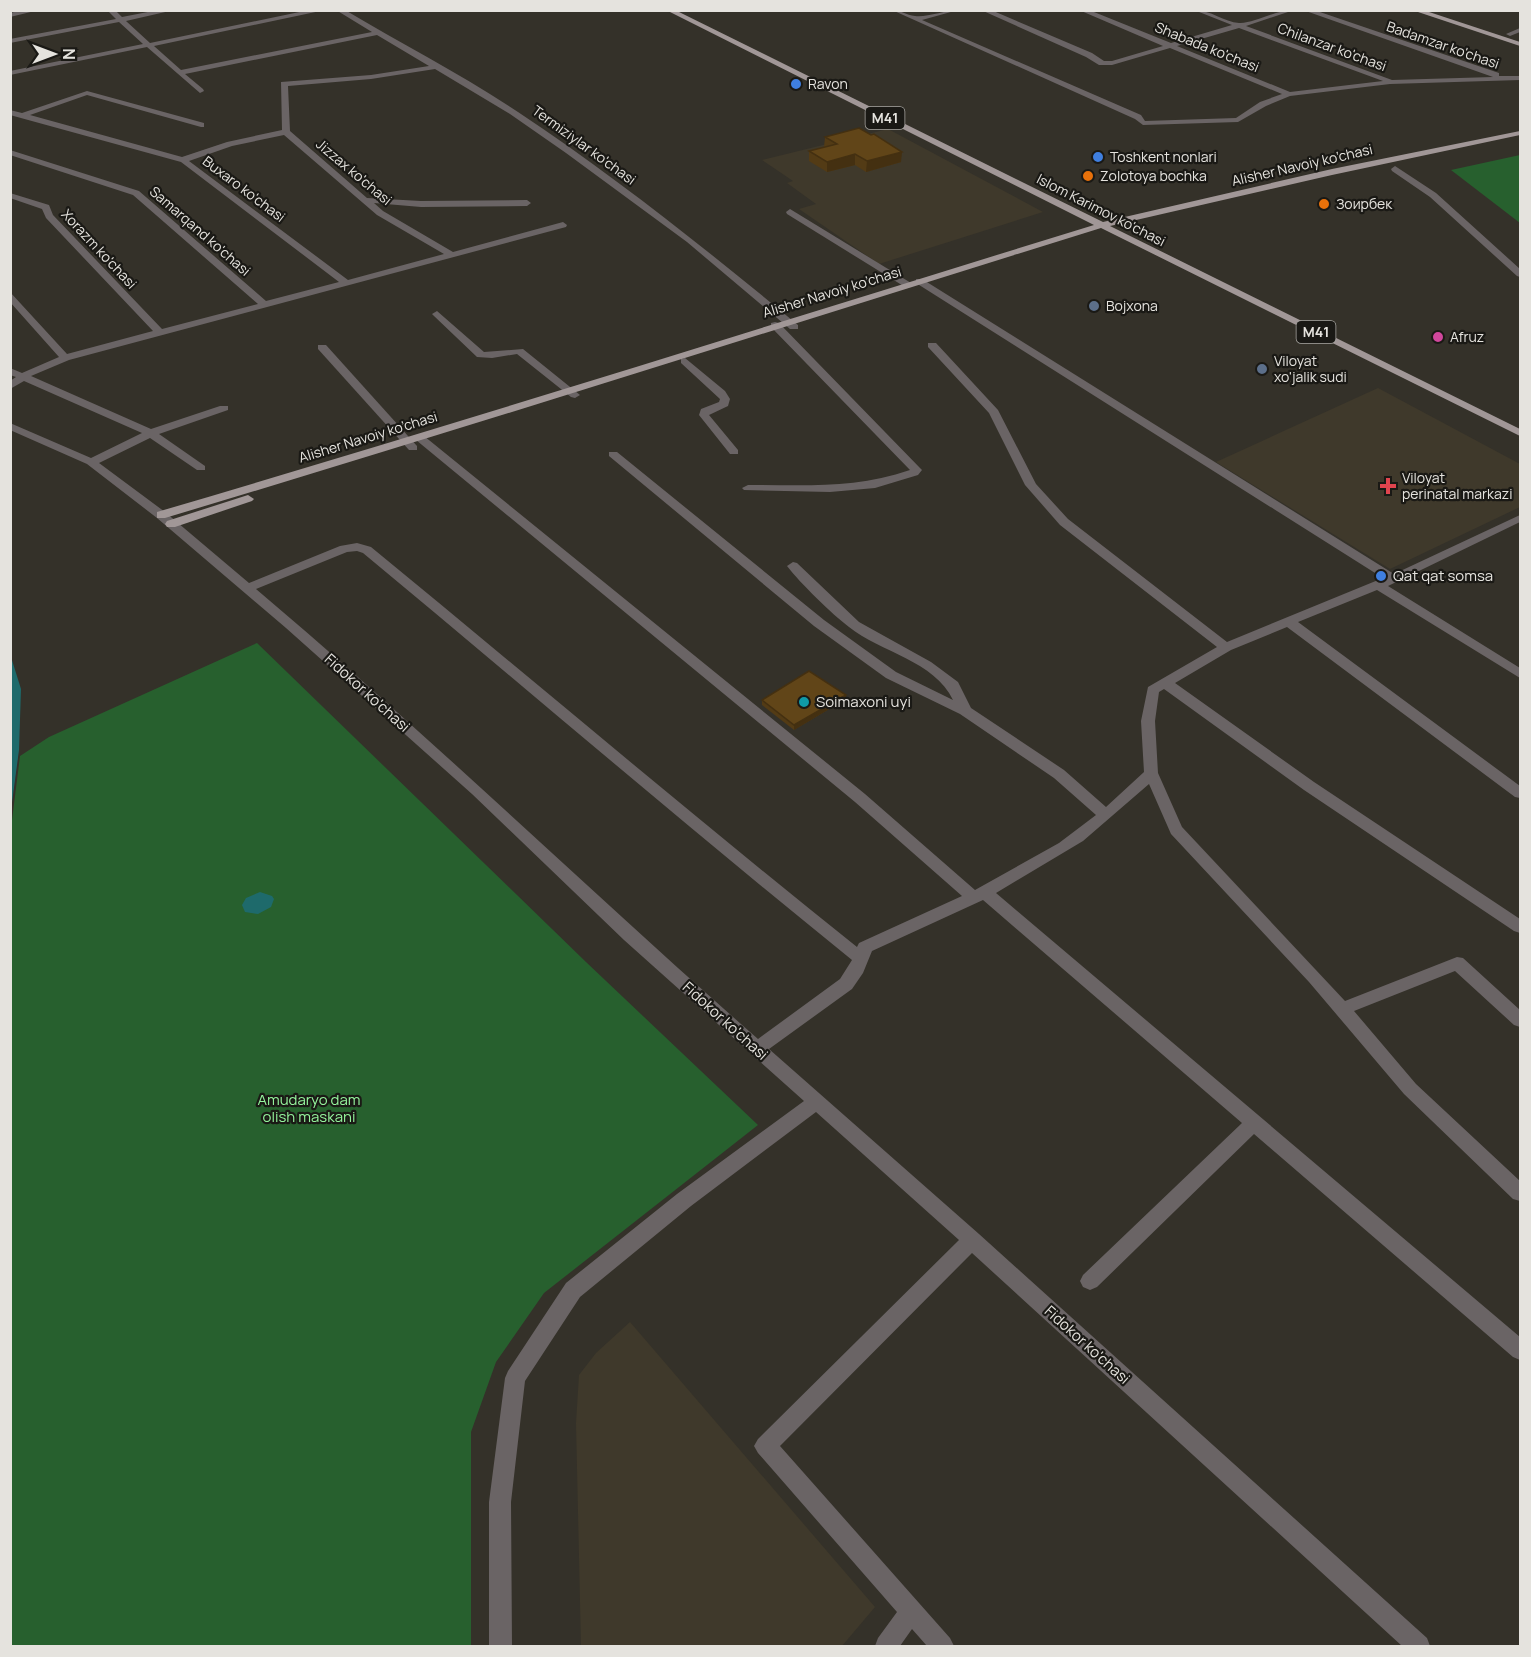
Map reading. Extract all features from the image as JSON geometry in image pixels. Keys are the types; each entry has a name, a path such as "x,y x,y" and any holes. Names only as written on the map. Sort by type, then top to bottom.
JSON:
{"main road":[{"name":"Islom Karimov ko'chasi","path":"669,10 1521,425"},
{"name":"Islom Karimov ko'chasi","path":"679,10 1521,433"},
{"path":"1415,10 1521,44"},
{"path":"1434,10 1521,37"},
{"name":"Alisher Navoiy ko’chasi","path":"166,519 784,326 1112,227 1521,133"},
{"name":"Alisher Navoiy ko’chasi","path":"1360,177 1394,164 1407,166 1521,143"},
{"name":"Alisher Navoiy ko’chasi","path":"1112,227 1302,189"},
{"name":"Alisher Navoiy ko’chasi","path":"572,392 685,361 908,285 923,284"}],"street":[{"path":"10,15 36,10"},
{"path":"110,10 200,92"},
{"path":"10,41 171,10"},
{"path":"10,73 322,10"},
{"name":"Termiziylar ko'chasi","path":"339,10 513,112 690,240 784,326 916,470 914,473 876,485 830,489 748,488"},
{"path":"895,10 1138,117 1143,123 1238,120 1263,104 1289,94 1390,82 1521,78"},
{"path":"916,20 955,10"},
{"path":"984,10 1089,55 1102,63 1112,63 1291,10"},
{"name":"Shabada ko'chasi","path":"1082,10 1289,94"},
{"name":"Chilanzar ko'chasi","path":"1197,10 1390,82"},
{"name":"Badamzar ko'chasi","path":"1305,10 1505,79"},
{"path":"1510,34 1521,30"},
{"path":"179,73 378,33"},
{"path":"183,160 230,144 286,132 284,84 371,77 435,67"},
{"path":"23,115 87,93 201,125"},
{"name":"Buxaro ko'chasi","path":"10,112 169,158 183,160 346,282"},
{"name":"Jizzax ko'chasi","path":"286,132 380,213 450,254"},
{"name":"Samarqand ko'chasi","path":"10,152 136,192 265,305"},
{"path":"1394,164 1433,195 1521,274"},
{"name":"Xorazm ko'chasi","path":"10,195 46,207 49,216 161,334"},
{"path":"364,200 421,204 527,203"},
{"path":"790,212 908,285"},
{"path":"10,386 40,367 65,358 563,225"},
{"path":"923,284 1393,579"},
{"path":"10,295 65,358"},
{"path":"437,314 481,355 519,351 572,392"},
{"path":"932,345 994,412 1031,485 1064,522 1226,647"},
{"path":"322,347 417,442 979,895 1254,1123 1521,1350"},
{"path":"685,361 721,393 724,404 705,411 704,415 734,452"},
{"path":"10,371 151,433 201,468"},
{"path":"91,462 151,433 224,408"},
{"name":"Fidokor ko'chasi","path":"10,426 91,462 166,519 248,588 477,790 630,936 972,1240 1419,1647"},
{"path":"613,454 819,623 891,675 964,711 1059,774 1105,815"},
{"path":"1521,519 1393,579 1226,647 1154,690 1148,721 1150,773 1176,830 1342,1009 1410,1089 1521,1192"},
{"path":"248,588 344,549 357,547 367,550 648,782 736,858 860,958"},
{"path":"793,566 854,626 926,665 953,685 964,711"},
{"path":"1378,585 1521,674"},
{"path":"1289,622 1521,793"},
{"path":"1165,683 1309,786 1521,927"},
{"path":"757,1050 846,984 855,973 866,947 952,910 1053,855 1121,803 1150,773"},
{"path":"1342,1009 1456,963 1521,1020"},
{"path":"500,1647 500,1502 515,1377 573,1290 684,1200 816,1102"},
{"path":"1090,1281 1254,1123"},
{"path":"942,1647 765,1446 972,1240"},
{"path":"886,1647 912,1611"}],"shaded area":[{"path":"888,129 1043,212 879,264 799,209 816,204 787,183 793,181 762,160"},
{"name":"Viloyat perinatal markazi","path":"1378,388 1520,464 1520,507 1390,569 1216,462"},
{"path":"630,1322 875,1607 842,1646 581,1646 576,1423 579,1375 596,1353"}],"green space":[{"path":"1520,155 1520,223 1451,170"},
{"name":"Amudaryo dam olish maskani","path":"257,643 758,1125 544,1293 496,1362 471,1432 471,1646 11,1646 10,836 20,756 49,737"}],"water":[{"path":"11,657 21,689 19,750 11,810"},
{"path":"260,892 272,896 274,899 271,907 258,914 245,912 242,905 246,898"}],"building":[{"path":"859,128 871,135 874,134 902,152 867,161 855,154 827,162 809,151 837,144 825,137"},
{"name":"Soimaxoni uyi","path":"809,671 846,695 794,725 762,700"}],"place":[{"name":"Ravon","path":"796,84"},
{"name":"Toshkent nonlari","path":"1098,157"},
{"name":"Zolotoya bochka","path":"1088,176"},
{"name":"Зоирбек","path":"1324,204"},
{"name":"Bojxona","path":"1094,306"},
{"name":"Afruz","path":"1438,337"},
{"name":"Viloyat xo'jalik sudi","path":"1262,369"},
{"name":"Viloyat perinatal markazi","path":"1388,486"},
{"name":"Qat qat somsa","path":"1381,576"},
{"name":"Soimaxoni uyi","path":"804,702"}]}
